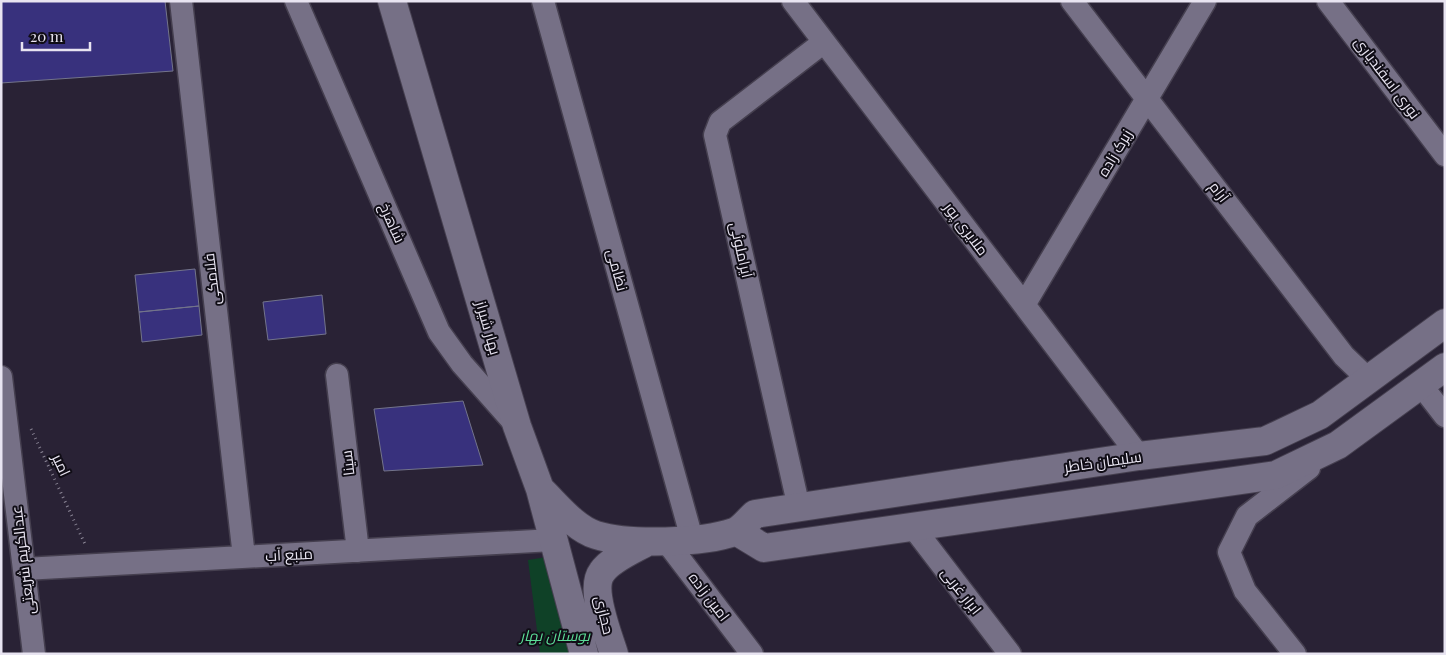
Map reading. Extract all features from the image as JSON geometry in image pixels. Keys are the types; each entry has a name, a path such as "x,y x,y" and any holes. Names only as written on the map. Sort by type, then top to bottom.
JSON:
{"main road":[{"name":"بهار شیراز","path":"392,1 517,426 540,489 584,654"},
{"name":"سلیمان خاطر","path":"736,531 755,514 1139,456 1265,441 1320,415 1445,324"},
{"path":"540,489 578,525 596,535 668,541 736,531 764,548 1276,475 1338,445 1445,367"},
{"name":"حجازی","path":"614,654 597,594 597,583 602,572 668,541"}],"street":[{"name":"فلامکی","path":"181,1 244,557"},
{"name":"شاهرخ","path":"296,1 440,332 462,364 517,426"},
{"name":"نظامی","path":"543,1 668,541"},
{"name":"ملایری پور","path":"793,1 1139,456"},
{"name":"آرام","path":"1072,1 1344,356 1369,380"},
{"name":"زیرک زاده","path":"1024,305 1206,1"},
{"name":"نوری اسفندیاری","path":"1328,1 1445,154"},
{"name":"آیراملوئی","path":"799,508 715,135 720,122 824,42"},
{"name":"سینا","path":"337,375 358,552"},
{"name":"عبدالکریم شریعتی","path":"1,377 34,654"},
{"path":"1421,385 1445,416"},
{"path":"1295,654 1245,591 1229,552 1247,516 1338,445"},
{"name":"ابرار غربی","path":"912,527 1010,654"},
{"name":"منبع آب","path":"24,569 554,540"},
{"name":"امین زاده","path":"668,541 752,654"}],"path":[{"name":"امیر","path":"30,427 94,565"}],"green space":[{"name":"بوستان بهار","path":"553,556 578,654 540,654 528,560"}],"building":[{"path":"1,1 165,1 173,71 1,83"},
{"path":"195,269 199,306 139,312 135,275"},
{"path":"322,295 326,334 268,340 263,302"},
{"path":"199,306 202,335 142,342 139,312"},
{"path":"463,401 483,465 384,471 374,409"}]}
